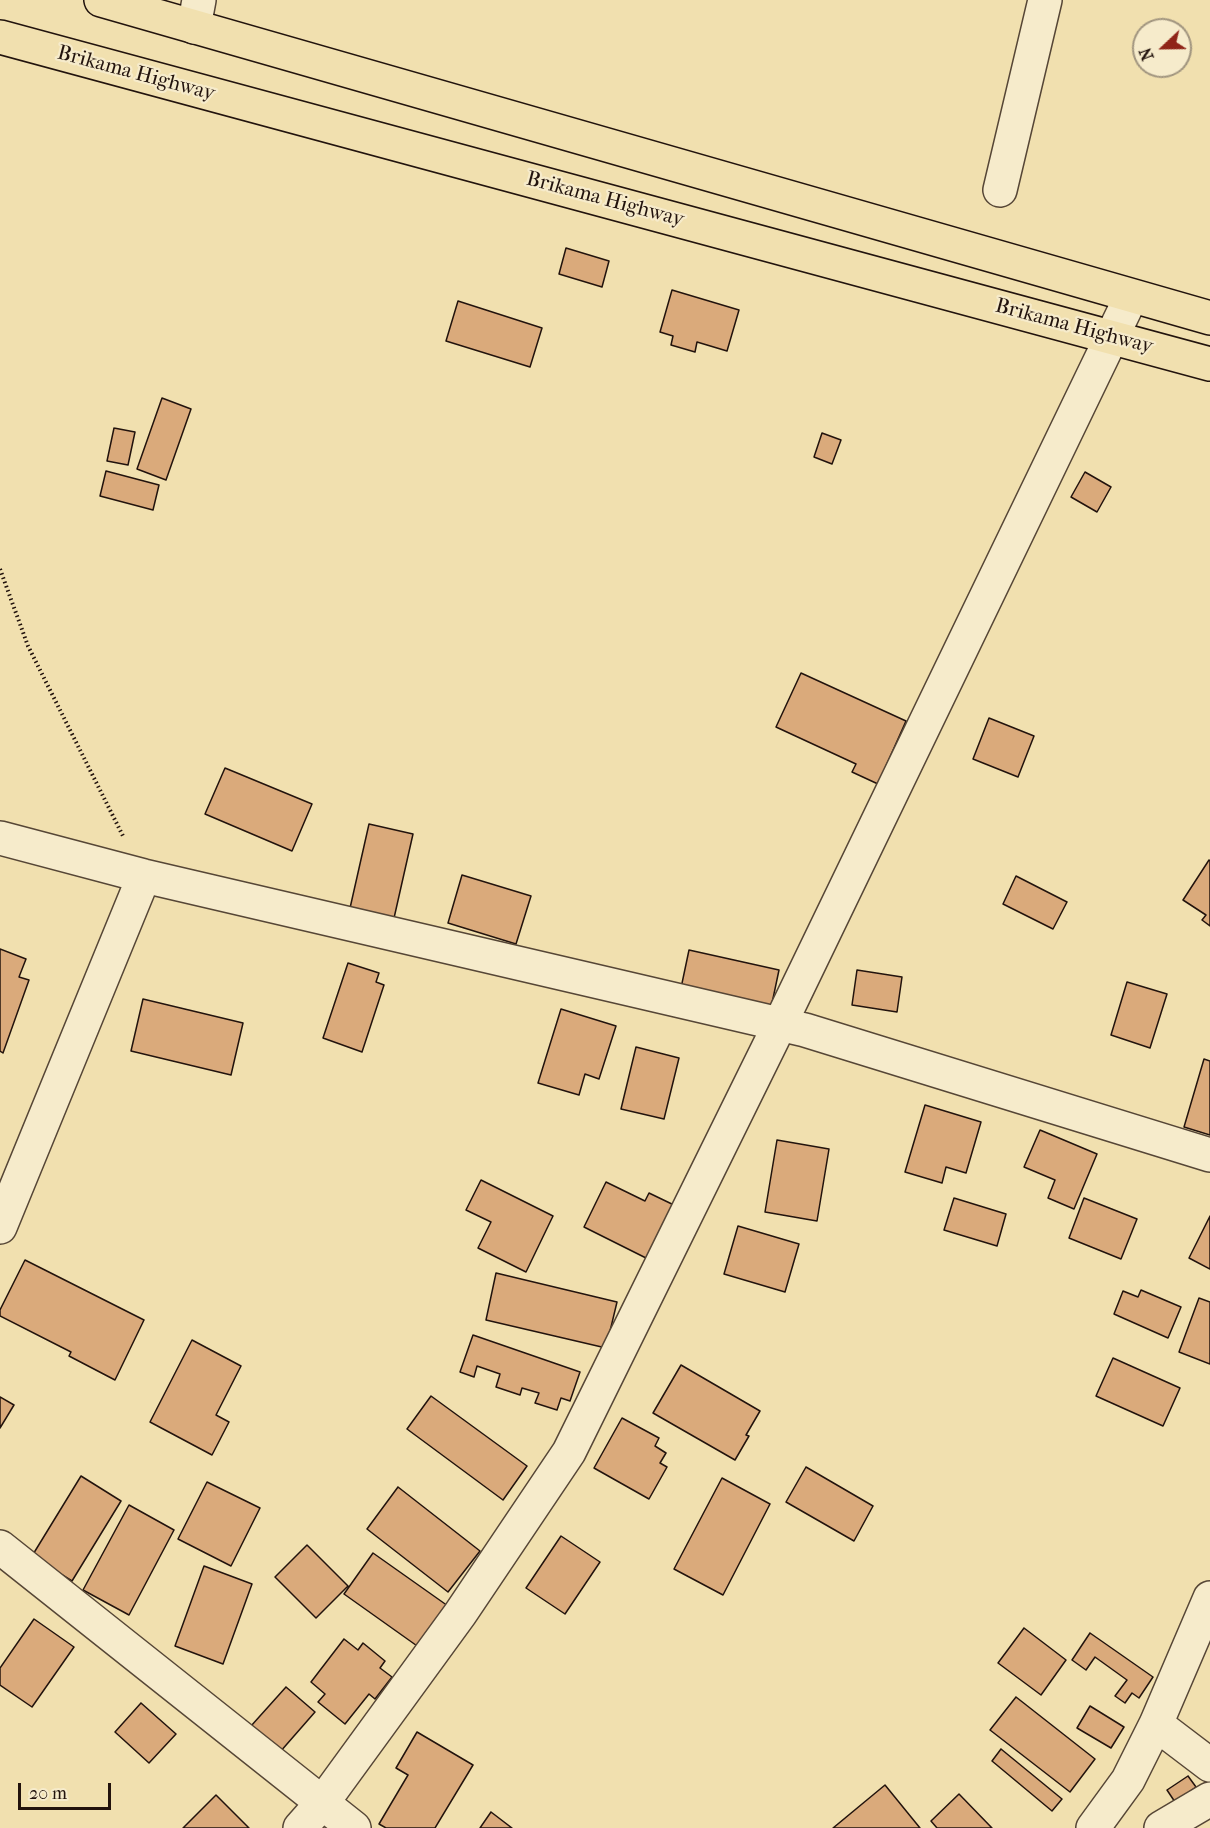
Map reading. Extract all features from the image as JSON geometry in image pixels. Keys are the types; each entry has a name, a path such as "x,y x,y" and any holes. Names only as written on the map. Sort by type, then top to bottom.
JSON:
{"highway":[{"name":"Brikama Highway","path":"101,0 196,13 1131,297 1210,318"},
{"name":"Brikama Highway","path":"0,37 1210,364"}],"street":[{"path":"1000,190 1045,0"},
{"path":"300,1828 323,1802 460,1614 569,1452 780,1024 1131,297"},
{"path":"0,838 144,876 805,1030 1210,1155"},
{"path":"0,1227 144,876"},
{"path":"0,1546 354,1828"},
{"path":"1093,1828 1128,1780 1156,1724 1210,1598"},
{"path":"1156,1724 1210,1765"},
{"path":"1161,1828 1203,1812"}],"path":[{"path":"0,569 28,646 144,876"}],"building":[{"path":"566,248 609,261 602,287 559,274"},
{"path":"672,290 739,310 727,351 697,342 695,352 671,345 673,336 660,332"},
{"path":"458,301 542,328 530,367 446,341"},
{"path":"162,398 191,409 166,480 137,469"},
{"path":"114,428 135,432 128,465 107,461"},
{"path":"822,433 841,440 832,464 814,457"},
{"path":"106,471 159,485 153,510 100,496"},
{"path":"1085,472 1111,487 1097,512 1071,497"},
{"path":"801,673 906,721 878,784 852,772 856,764 776,727"},
{"path":"989,718 1034,736 1018,777 973,759"},
{"path":"225,768 312,804 292,851 205,814"},
{"path":"369,824 413,834 392,927 348,917"},
{"path":"1209,860 1210,926 1202,920 1206,915 1183,900"},
{"path":"462,875 531,896 516,944 448,923"},
{"path":"1016,876 1067,902 1053,929 1003,904"},
{"path":"0,949 26,959 19,977 29,980 3,1053 0,1051"},
{"path":"689,950 779,970 771,1008 681,988"},
{"path":"348,963 379,973 376,982 384,985 362,1052 323,1038"},
{"path":"857,970 902,977 897,1012 852,1005"},
{"path":"1127,982 1167,994 1150,1048 1111,1035"},
{"path":"143,999 243,1023 231,1075 131,1051"},
{"path":"561,1009 616,1026 599,1079 585,1074 579,1095 538,1083"},
{"path":"636,1047 679,1058 664,1119 621,1109"},
{"path":"1204,1059 1210,1061 1210,1135 1184,1127"},
{"path":"925,1105 981,1122 966,1173 946,1167 942,1183 905,1172"},
{"path":"1040,1130 1097,1154 1074,1209 1048,1198 1055,1180 1024,1167"},
{"path":"777,1140 829,1149 817,1221 765,1212"},
{"path":"481,1180 553,1216 526,1272 478,1248 491,1222 466,1210"},
{"path":"606,1182 645,1201 649,1193 676,1206 650,1260 584,1227"},
{"path":"954,1198 1006,1214 997,1246 944,1230"},
{"path":"1084,1198 1137,1219 1121,1259 1069,1238"},
{"path":"1210,1216 1210,1269 1189,1258"},
{"path":"738,1226 799,1244 785,1292 724,1274"},
{"path":"25,1260 144,1320 115,1380 69,1356 71,1352 0,1316 0,1310"},
{"path":"496,1273 617,1302 606,1348 486,1320"},
{"path":"1141,1290 1181,1307 1168,1338 1114,1314 1123,1291 1138,1297"},
{"path":"1199,1298 1210,1302 1210,1364 1179,1352"},
{"path":"473,1335 580,1372 570,1401 561,1398 557,1410 535,1403 539,1393 522,1388 520,1395 496,1387 500,1374 477,1366 474,1377 460,1372"},
{"path":"192,1340 241,1366 216,1415 229,1422 212,1455 150,1422"},
{"path":"1113,1358 1180,1388 1163,1426 1096,1396"},
{"path":"681,1365 760,1411 735,1460 653,1413"},
{"path":"431,1396 527,1466 503,1500 407,1429"},
{"path":"0,1397 14,1405 0,1428"},
{"path":"622,1418 659,1438 655,1446 666,1453 660,1463 667,1467 649,1499 594,1468"},
{"path":"806,1467 873,1506 854,1541 786,1502"},
{"path":"81,1476 121,1501 72,1581 32,1556"},
{"path":"722,1478 770,1504 723,1595 674,1569"},
{"path":"207,1482 260,1508 231,1566 178,1539"},
{"path":"398,1487 480,1551 448,1592 367,1529"},
{"path":"129,1505 174,1530 129,1615 83,1590"},
{"path":"561,1536 600,1562 565,1614 526,1588"},
{"path":"307,1545 348,1586 316,1618 275,1577"},
{"path":"373,1553 448,1606 420,1648 344,1594"},
{"path":"204,1566 252,1584 223,1664 175,1646"},
{"path":"34,1619 74,1647 32,1707 0,1685 0,1668"},
{"path":"1024,1628 1066,1660 1041,1695 998,1663"},
{"path":"1090,1633 1153,1677 1139,1698 1132,1693 1125,1703 1115,1696 1127,1680 1095,1657 1086,1670 1072,1660"},
{"path":"344,1639 358,1650 363,1643 385,1661 380,1668 392,1677 375,1699 369,1694 345,1724 318,1702 325,1694 311,1682"},
{"path":"286,1687 315,1712 280,1752 251,1726"},
{"path":"1016,1697 1095,1759 1070,1792 990,1730"},
{"path":"141,1703 176,1734 149,1763 115,1732"},
{"path":"1090,1706 1124,1727 1111,1748 1077,1728"},
{"path":"417,1732 473,1765 435,1828 386,1828 379,1824 408,1775 396,1768"},
{"path":"1001,1749 1062,1799 1052,1811 992,1761"},
{"path":"1188,1776 1196,1787 1175,1802 1167,1790"},
{"path":"885,1785 920,1828 833,1828"},
{"path":"959,1794 992,1828 937,1828 931,1821"},
{"path":"216,1795 249,1828 183,1828"},
{"path":"491,1812 512,1828 480,1828"}]}
